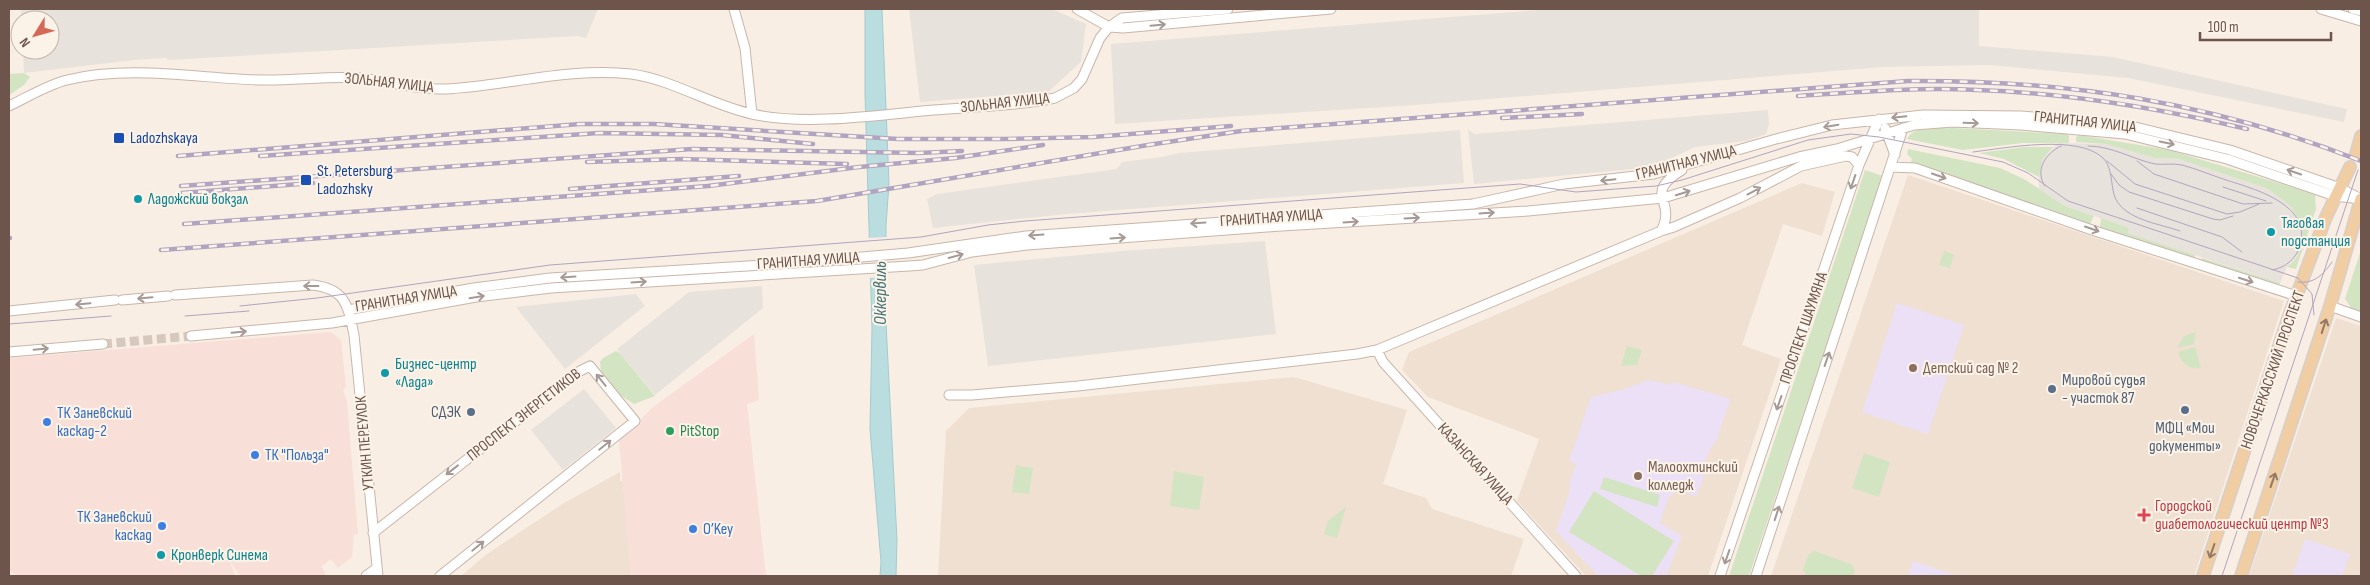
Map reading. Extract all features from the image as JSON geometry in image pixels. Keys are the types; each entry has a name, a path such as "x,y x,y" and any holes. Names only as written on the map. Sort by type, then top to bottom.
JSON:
{"main road":[{"path":"2356,152 2361,136"},
{"name":"НОВОЧЕРКАССКИЙ ПРОСПЕКТ","path":"2203,576 2297,296 2338,192 2350,167"},
{"name":"НОВОЧЕРКАССКИЙ ПРОСПЕКТ","path":"2241,576 2330,306 2361,199"}],"street":[{"path":"734,9 745,48 752,114"},
{"path":"1077,9 1109,27 1123,28 1331,9"},
{"path":"1109,27 1122,18 1228,9"},
{"path":"2321,9 2361,21"},
{"path":"2353,9 2361,11"},
{"name":"ЗОЛЬНАЯ УЛИЦА","path":"9,106 67,80 106,75 184,74 261,80 330,77 391,82 413,88 444,89 610,73 644,76 667,81 722,105 752,114 792,119 857,116 1055,98 1074,88 1082,79 1100,38 1109,27"},
{"name":"ГРАНИТНАЯ УЛИЦА","path":"9,310 171,295 313,285 336,291 344,300 348,310 511,282 844,259 908,253 1034,235 1473,204 1564,184 1640,176 1690,165 1776,139 1832,125 1879,119 1953,114 2021,116 2127,125 2230,150 2338,192"},
{"path":"1879,119 1888,133 1895,155"},
{"name":"ПРОСПЕКТ ШАУМЯНА","path":"1720,576 1859,165 1873,138 1879,119"},
{"name":"ГРАНИТНАЯ УЛИЦА","path":"191,336 332,323 476,298 552,288 924,265 972,252 1027,246 1267,227 1528,211 1663,198 1800,161 1903,128 1923,124 1953,122 2021,125 2126,134 2227,159 2361,199"},
{"name":"ПРОСПЕКТ ШАУМЯНА","path":"1756,576 1903,128"},
{"name":"ГРАНИТНАЯ УЛИЦА","path":"948,395 972,395 1078,386 1357,354 1377,350 1740,198 1800,161 1846,156 1852,157 1859,165"},
{"path":"1661,231 1666,218 1661,189 1667,179 1690,165"},
{"path":"1891,167 1915,168 2092,230 2297,296"},
{"path":"2330,306 2361,317"},
{"name":"УТКИН ПЕРЕУЛОК","path":"348,310 351,319 377,572"},
{"path":"9,352 103,344"},
{"name":"КАЗАНСКАЯ УЛИЦА","path":"1377,350 1383,362 1576,576"},
{"name":"ПРОСПЕКТ ЭНЕРГЕТИКОВ","path":"373,533 580,370 590,366 634,421 440,576"},
{"path":"366,576 377,572"}],"shaded area":[{"path":"598,9 586,38 578,36 169,60 166,58 24,73 23,60 60,60 60,10 21,10"},
{"path":"909,9 1052,9 1086,24 1081,62 1048,92 920,102"},
{"path":"1550,9 1979,9 1979,46 2113,57 2347,109 2344,122 2128,78 1990,65 1884,67 1416,105 1115,124 1111,44"},
{"path":"1768,110 1769,124 1766,134 1746,141 1695,147 1653,167 1474,184 1468,129 1474,134"},
{"path":"1460,130 1464,183 1067,214 933,228 927,199 937,194 1117,169 1122,162 1179,153"},
{"path":"2058,143 2106,144 2155,158 2179,159 2268,189 2293,208 2292,210 2303,232 2301,251 2287,267 2280,283 2128,233 2129,228 2065,206 2039,189 2039,172 2042,160"},
{"path":"1908,175 2284,301 2194,576 1771,576"},
{"path":"1802,183 1835,192 1822,236 1783,224 1742,345 1781,359 1708,576 1586,576 1517,501 1539,439 1428,397 1402,370 1409,352"},
{"path":"1265,241 1276,334 988,366 974,265 1122,251"},
{"path":"762,286 763,308 655,395 617,349 689,292"},
{"path":"636,294 645,306 565,369 516,307"},
{"name":"Детский сад № 2","path":"1897,303 1964,325 1928,434 1862,412"},
{"path":"2336,318 2361,326 2361,576 2249,576"},
{"path":"331,332 341,340 346,387 343,390 347,401 358,535 354,534 352,557 338,568 331,559 321,567 325,572 325,576 241,576 230,562 235,576 18,576 9,571 9,358"},
{"name":"O’Key","path":"754,334 759,400 747,404 766,576 631,576 619,441 653,407"},
{"path":"1294,377 1407,410 1383,484 1426,498 1432,509 1524,539 1511,576 938,576 946,431 969,408"},
{"name":"Малоохтинский колледж","path":"1649,380 1670,385 1673,382 1731,399 1716,441 1706,459 1707,469 1696,497 1676,489 1674,494 1669,497 1660,523 1682,536 1666,576 1598,576 1556,531 1570,490 1569,483 1576,464 1569,461 1591,397 1621,390"},
{"path":"584,389 616,428 563,470 531,430"},
{"path":"620,472 620,481 623,481 631,576 461,576 487,554 564,503"},
{"path":"2305,539 2350,554 2342,576 2292,576"},
{"path":"1913,561 1958,576 1908,576"}],"green space":[{"path":"24,73 30,77 24,85 9,95 9,74"},
{"path":"1953,128 2067,134 2069,136 2069,143 2023,143 1963,150 1907,139 1910,134 1921,129"},
{"path":"2079,135 2169,150 2315,194 2316,209 2296,269 2287,267 2294,261 2301,247 2303,240 2300,225 2292,210 2293,208 2268,189 2179,159 2155,158 2106,144 2076,142 2076,137"},
{"path":"2024,147 2053,147 2042,160 2039,177 2004,159 1979,153"},
{"path":"1908,149 2000,168 2024,179 2065,206 2094,216 2089,226 1911,163 1912,159 1907,154"},
{"path":"1865,170 1883,176 1749,576 1729,576"},
{"path":"2101,218 2129,228 2128,233 2195,255 2194,260 2100,229"},
{"path":"2361,250 2361,313 2349,309 2350,306 2345,299"},
{"path":"1944,251 1954,255 1950,268 1939,265"},
{"path":"2202,258 2280,283 2278,288 2201,263"},
{"path":"2196,332 2194,344 2177,348 2184,336"},
{"path":"1627,346 1642,350 1637,365 1621,366"},
{"path":"2195,347 2201,368 2193,368 2186,365 2178,352"},
{"path":"616,351 620,353 655,396 634,404 620,395 601,371 600,362 603,358"},
{"path":"1864,453 1890,462 1879,497 1852,488"},
{"path":"1016,465 1033,468 1029,494 1012,492"},
{"path":"1174,471 1204,477 1199,510 1170,506"},
{"path":"1604,477 1660,495 1657,507 1600,489"},
{"path":"1594,491 1674,541 1652,576 1641,576 1569,532"},
{"path":"1346,507 1337,538 1324,534 1328,521"},
{"path":"1814,551 1851,564 1855,570 1853,576 1807,576 1803,570 1808,555"}],"water":[{"name":"Оккервиль","path":"865,9 882,9 889,183 886,226 886,323 897,540 896,576 880,576 881,562 870,429 872,328 865,94"}],"pier":[{"path":"889,237 890,277 868,278 867,238"}],"tunnel":[{"path":"103,344 191,336"}],"tram line":[{"path":"240,306 317,298 550,265 921,237 988,225 1025,221 1520,184 1576,192 1656,186 1682,180 1808,140 1851,134 1879,137 2003,162 2028,173 2068,201 2298,278 2312,294 2314,315"},
{"path":"1973,152 2041,144 2077,146 2092,151 2103,158 2108,165 2116,200 2122,208 2130,214 2150,222 2180,231"},
{"path":"2045,186 2042,180 2041,168 2046,158 2061,146"},
{"path":"2088,146 2114,150 2155,164 2182,165 2251,188 2278,201 2289,209 2297,219 2301,231 2300,246 2293,259 2286,265 2272,270"},
{"path":"2107,161 2135,184 2227,214 2240,212 2259,204"},
{"path":"2137,161 2154,174 2243,204 2272,203"},
{"path":"2222,576 2358,170"},
{"path":"2111,174 2119,185 2129,192 2213,219 2220,220 2233,216"},
{"path":"2223,187 2266,201"},
{"path":"2137,208 2222,237 2242,252"},
{"path":"2298,282 2309,282 2318,278 2332,262"},
{"path":"185,316 249,311"},
{"path":"9,324 111,316"}],"railway":[{"path":"161,250 817,201 1241,131 1908,81 2026,85 2083,90 2139,99 2194,109 2249,123 2361,161"},
{"path":"1798,96 1955,89 2045,94 2147,108 2247,129"},
{"path":"1502,118 1582,114"},
{"path":"178,156 580,124 654,124 898,139 1093,137 1231,126"},
{"path":"260,156 599,133 722,135 813,144"},
{"path":"184,224 708,186 859,167 955,158 1043,145"},
{"path":"181,186 692,149 919,153 962,151"},
{"path":"587,162 681,159 847,164"},
{"path":"570,189 739,176"},
{"path":"182,193 313,183"}],"place":[{"name":"Ladozhskaya","path":"119,138"},
{"name":"St. Petersburg Ladozhsky","path":"306,180"},
{"name":"Ладожский вокзал","path":"138,199"},
{"name":"Тяговая подстанция","path":"2271,232"},
{"name":"Детский сад № 2","path":"1913,368"},
{"name":"Бизнес-центр «Лада»","path":"385,373"},
{"name":"Мировой судья - участок 87","path":"2052,389"},
{"name":"МФЦ «Мои документы»","path":"2185,410"},
{"name":"СДЭК","path":"471,412"},
{"name":"ТК Заневский каскад-2","path":"47,422"},
{"name":"PitStop","path":"670,431"},
{"name":"ТК \"Польза\"","path":"255,455"},
{"name":"Малоохтинский колледж","path":"1638,476"},
{"name":"Городской диабетологический центр №3","path":"2144,515"},
{"name":"ТК Заневский каскад","path":"162,526"},
{"name":"O’Key","path":"693,529"},
{"name":"Кронверк Синема","path":"161,555"}]}
